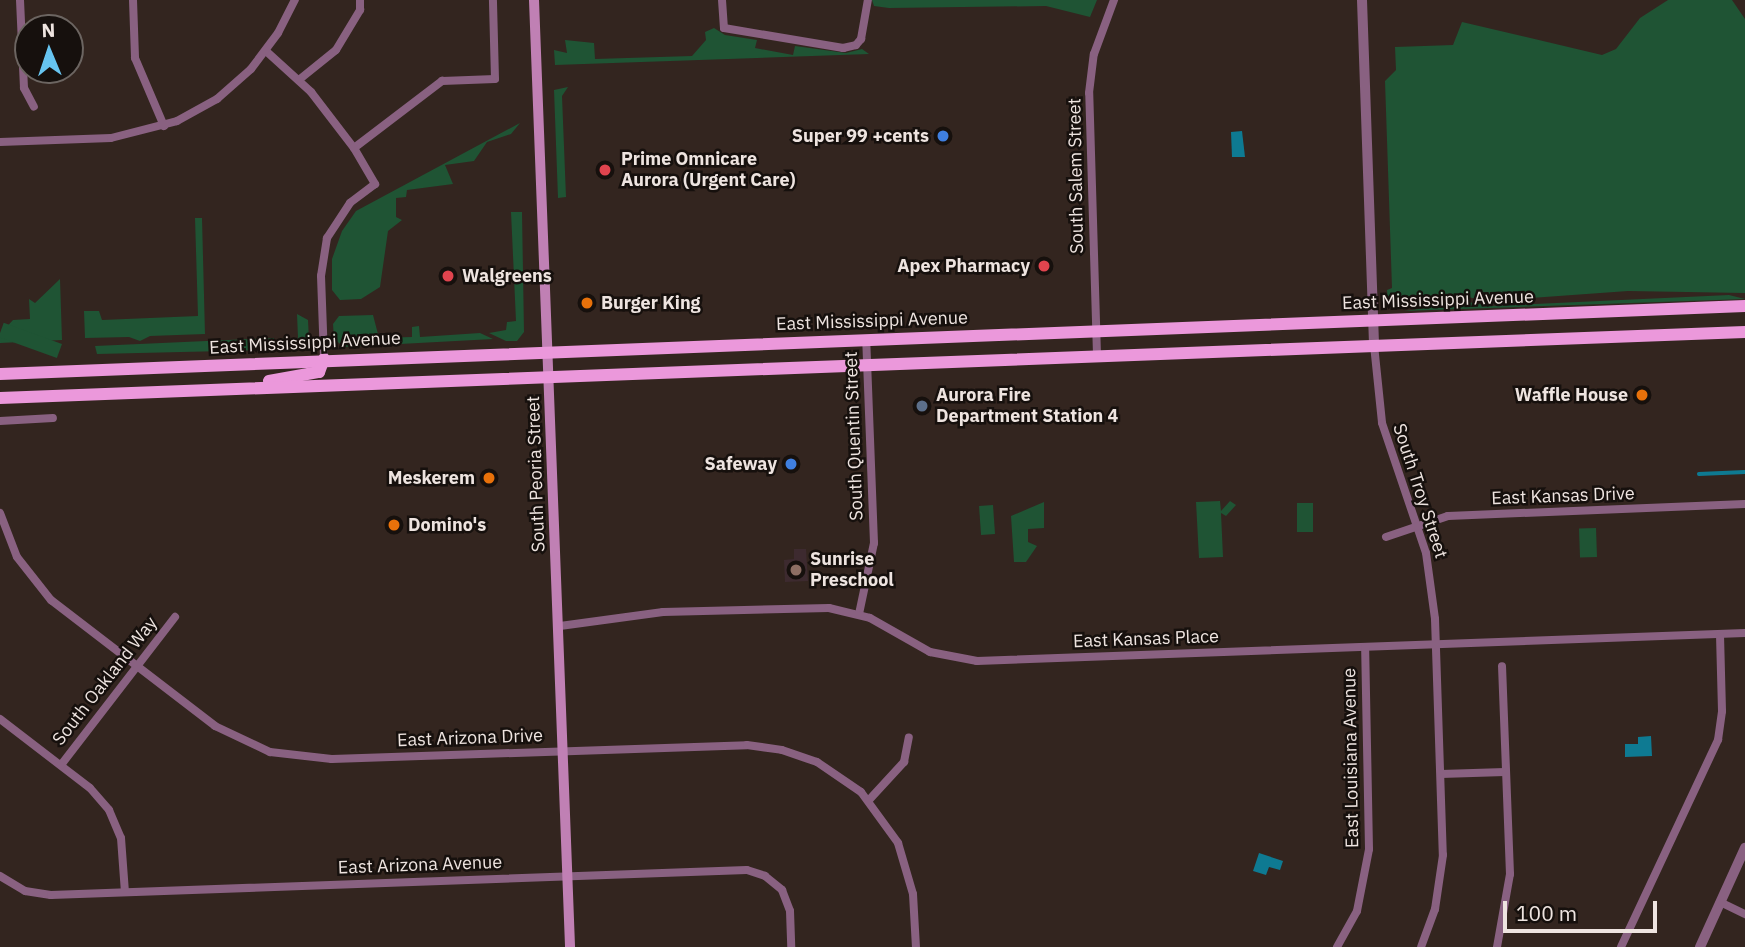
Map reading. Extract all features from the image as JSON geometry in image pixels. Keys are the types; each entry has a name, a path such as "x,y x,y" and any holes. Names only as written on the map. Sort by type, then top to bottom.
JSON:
{"main road":[{"name":"South Peoria Street","path":"534,0 560,626 570,947"},
{"name":"East Mississippi Avenue","path":"0,373 1745,306"},
{"path":"0,398 549,375 1745,332"},
{"path":"224,389 319,372 324,359"}],"street":[{"path":"20,0 24,88 34,107"},
{"path":"133,0 135,58 164,126"},
{"path":"300,79 335,50 360,10 360,0"},
{"path":"354,148 442,81 495,79 493,0"},
{"path":"722,0 724,28 843,48 856,45 861,38 868,0"},
{"name":"South Salem Street","path":"1097,355 1089,93 1094,54 1114,0"},
{"name":"South Troy Street","path":"1362,0 1374,345 1384,433 1417,526 1430,576 1436,644 1442,878 1421,947"},
{"path":"0,142 111,138 164,126 217,99 265,51 292,1"},
{"path":"265,51 300,79 354,148 375,184 350,203 327,239 322,269 324,359"},
{"name":"South Quentin Street","path":"859,614 874,543 866,339"},
{"path":"0,421 53,418"},
{"name":"East Kansas Drive","path":"1386,537 1448,516 1745,504"},
{"name":"East Arizona Drive","path":"0,513 17,557 38,587 136,666 233,736 290,756 331,759 765,747 817,762 869,800 889,827 905,859 914,894 916,947"},
{"name":"East Kansas Place","path":"560,626 663,612 816,608 859,614 930,652 965,661 1745,633"},
{"name":"South Oakland Way","path":"61,765 175,617"},
{"path":"1621,947 1718,740 1722,711 1720,634"},
{"name":"East Louisiana Avenue","path":"1337,947 1357,911 1369,849 1365,647"},
{"path":"1497,947 1510,874 1502,666"},
{"path":"0,719 61,765 109,810 121,838 125,892"},
{"path":"869,800 904,762 909,737"},
{"path":"1441,774 1505,772"},
{"path":"1700,947 1745,848"},
{"name":"East Arizona Avenue","path":"0,876 39,894 568,875 756,872 775,883 787,901 791,947"},
{"path":"1720,902 1745,914"}],"shaded area":[{"name":"Sunrise Preschool","path":"794,549 806,549 808,581 785,582 784,560 794,559"}],"green space":[{"path":"872,0 1097,0 1090,17 1046,6 889,8 874,6"},
{"path":"1668,0 1732,0 1745,19 1745,293 1628,291 1489,301 1467,297 1388,306 1387,290 1392,288 1385,81 1396,70 1395,47 1453,45 1462,22 1602,55 1616,49 1640,18"},
{"path":"714,28 725,35 757,40 755,48 793,55 795,46 846,53 862,49 869,54 555,65 554,50 567,53 565,40 594,43 595,59 692,56 706,40 705,32"},
{"path":"568,87 562,96 566,197 558,198 554,90"},
{"path":"520,123 511,134 487,142 474,161 445,165 453,184 407,190 406,197 396,198 396,217 402,220 388,231 380,287 361,299 340,300 332,290 332,259 342,231 356,211"},
{"path":"511,212 522,212 524,332 517,341 506,341 489,333 506,330 507,322 516,321"},
{"path":"195,218 202,218 205,334 150,336 140,341 129,337 85,338 84,311 99,311 102,320 198,316"},
{"path":"60,279 62,340 0,343 0,334 13,320 30,319 29,299 35,303"},
{"path":"1729,295 1745,299 1404,311 1468,302 1490,306"},
{"path":"297,314 308,320 309,340 298,349 281,350 278,339 298,338"},
{"path":"373,315 379,338 412,337 412,327 419,326 420,337 480,333 493,339 344,347 334,339 333,324 339,316"},
{"path":"4,323 62,344 57,358 0,337"},
{"path":"274,338 272,350 97,354 95,346"},
{"path":"1220,501 1221,511 1230,501 1236,505 1226,516 1221,513 1223,557 1199,558 1196,502"},
{"path":"1044,502 1044,528 1028,529 1028,542 1037,546 1026,562 1014,562 1011,516"},
{"path":"1297,503 1313,503 1313,532 1297,532"},
{"path":"993,505 995,534 981,535 979,506"},
{"path":"1596,528 1597,557 1580,558 1579,529"}],"water":[{"path":"1242,131 1245,157 1232,157 1231,132"},
{"path":"1651,736 1652,756 1625,757 1625,744 1638,744 1638,737"},
{"path":"1259,853 1283,861 1280,870 1269,867 1266,875 1253,871"}],"waterway":[{"path":"1699,474 1745,472"}],"place":[{"name":"Super 99 +cents","path":"943,136"},
{"name":"Prime Omnicare Aurora (Urgent Care)","path":"605,170"},
{"name":"Apex Pharmacy","path":"1044,266"},
{"name":"Walgreens","path":"448,276"},
{"name":"Burger King","path":"587,303"},
{"name":"Waffle House","path":"1642,395"},
{"name":"Aurora Fire Department Station 4","path":"922,406"},
{"name":"Safeway","path":"791,464"},
{"name":"Meskerem","path":"489,478"},
{"name":"Domino's","path":"394,525"},
{"name":"Sunrise Preschool","path":"796,570"}]}
